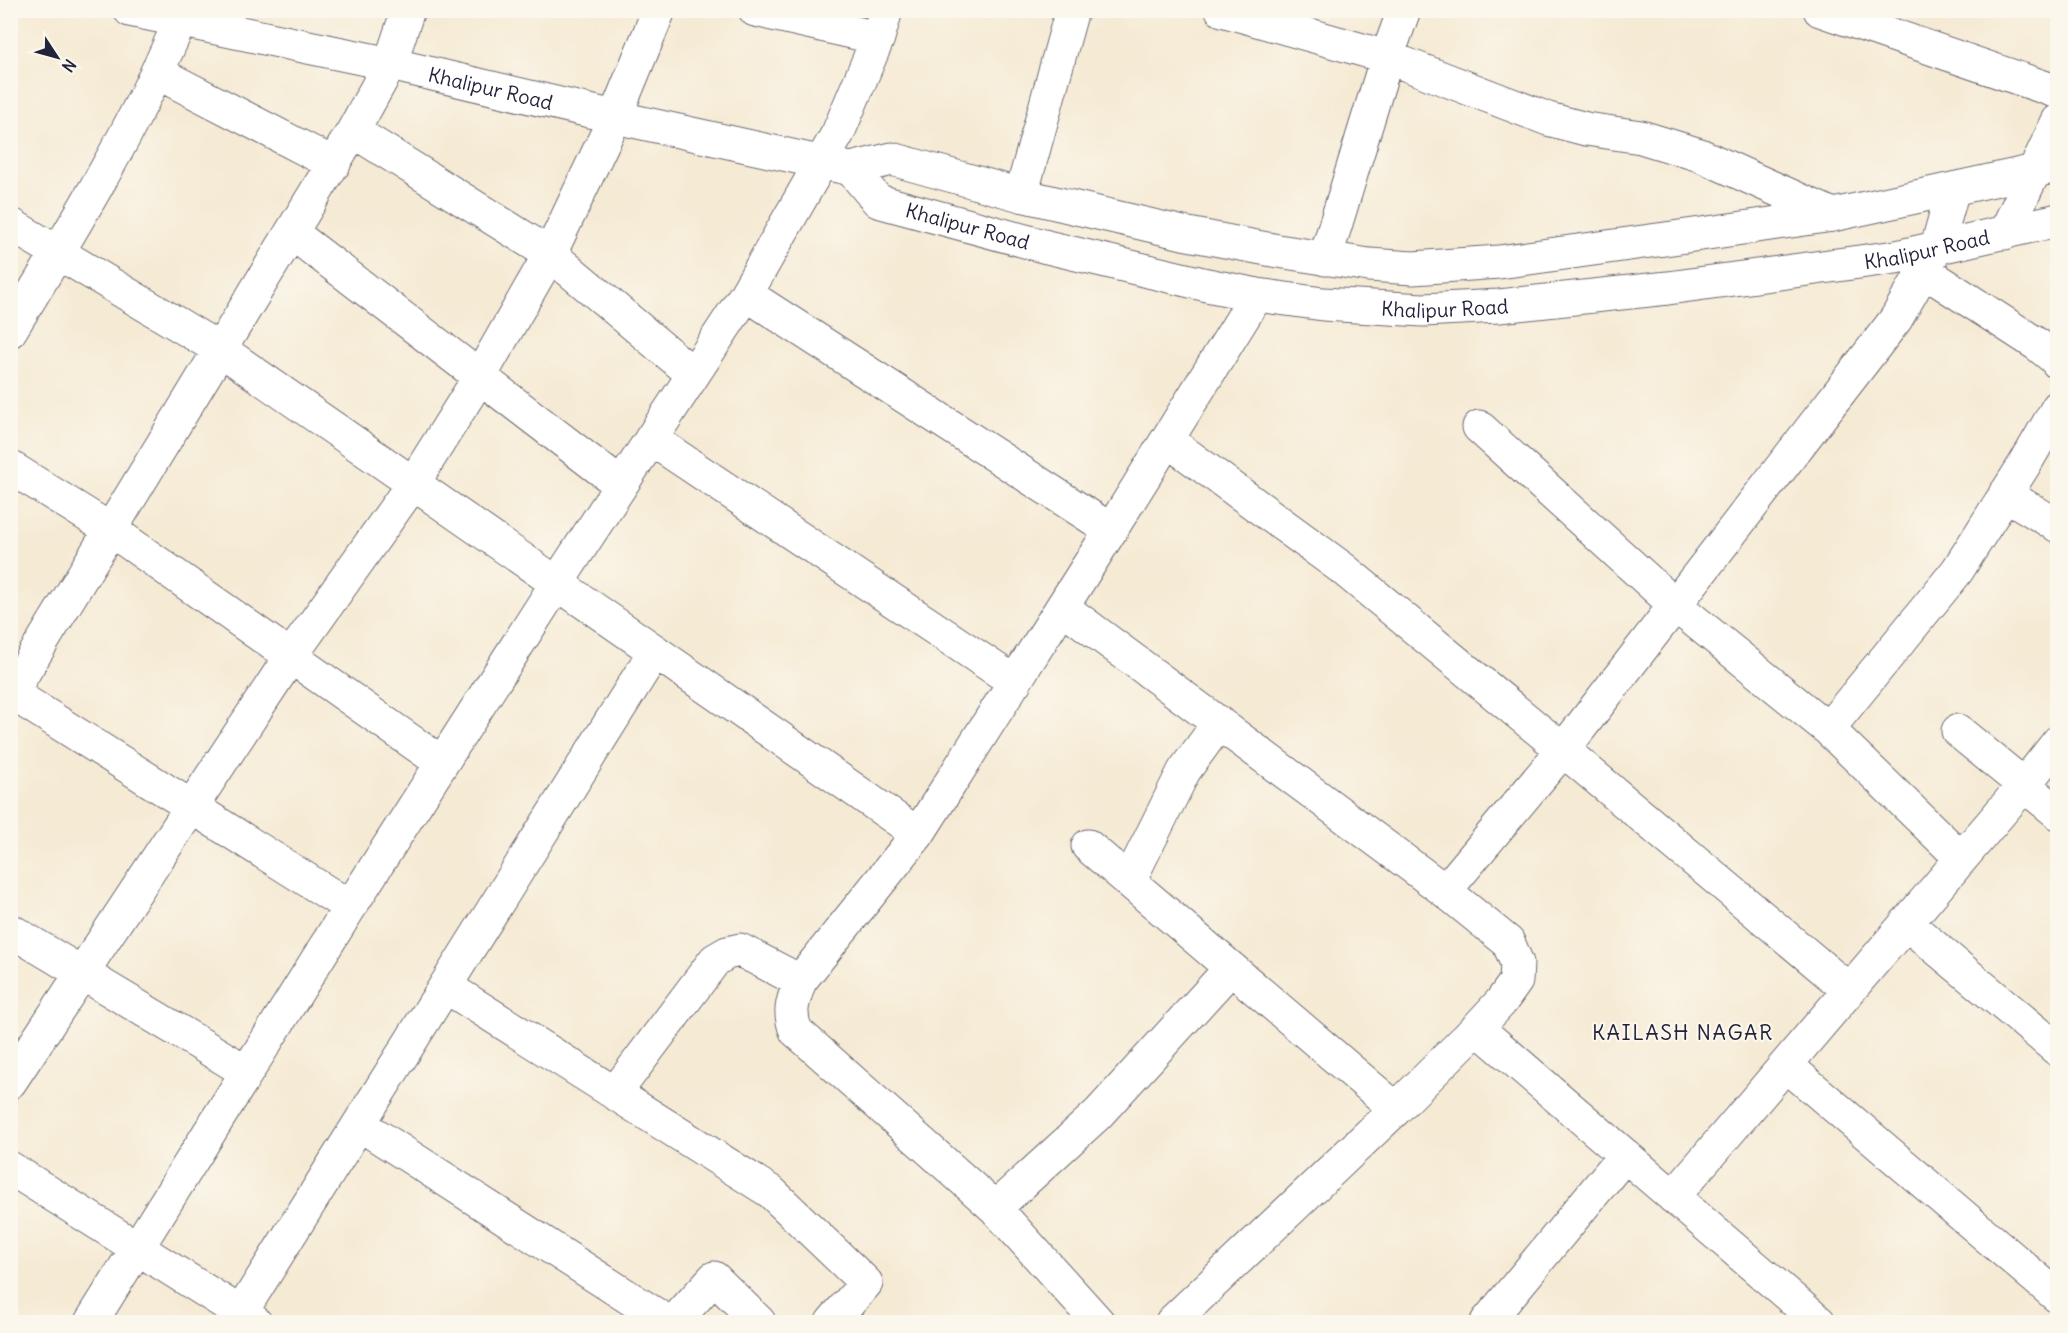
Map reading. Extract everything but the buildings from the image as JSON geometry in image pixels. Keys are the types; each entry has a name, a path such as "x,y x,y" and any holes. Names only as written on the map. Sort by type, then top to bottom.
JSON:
{"street":[{"name":"Khalipur Road","path":"130,10 390,64 835,166 892,159 1021,195 1183,233 1369,265 1413,268 1499,262 1833,215 2047,168"},
{"path":"350,907 11,693 334,164 390,64 408,10"},
{"path":"10,1082 291,656 414,482 478,378 550,254 615,117 659,10"},
{"path":"91,1323 350,907 557,583 746,294 835,166 838,134 882,24 755,10"},
{"path":"1021,195 1072,10"},
{"path":"1222,10 1387,57 1548,119 1586,129 1641,137 1700,155 1833,215"},
{"path":"1324,259 1387,57 1404,10"},
{"path":"1820,10 2058,92"},
{"path":"10,331 59,253 158,73 180,21"},
{"path":"158,73 334,164"},
{"path":"2005,233 2047,168 2058,121"},
{"path":"353,131 550,254 693,375"},
{"name":"Khalipur Road","path":"835,166 878,201 1047,247 1257,295 1323,304 1423,310 1499,306 1679,287 1896,257 1930,259 2005,233 2058,220"},
{"path":"1445,891 1563,750 1896,319 1930,259 1953,189"},
{"path":"10,224 221,350 918,834"},
{"path":"292,233 478,378 621,485"},
{"path":"1098,1323 995,1208 796,1031 791,1011 800,981 918,834 1257,295 1278,251"},
{"path":"1930,259 2058,363"},
{"path":"746,294 1111,530"},
{"path":"1828,729 1957,571 2058,407"},
{"path":"1479,427 1675,605 1828,729 1961,858"},
{"path":"651,439 1015,682"},
{"path":"1167,440 1342,568 1849,990"},
{"path":"10,467 111,530 442,763"},
{"path":"2005,494 2058,526"},
{"path":"1062,607 1445,891 1508,942 1517,963 1516,981 1501,1002 1477,1028 1396,1109 1172,1323"},
{"path":"10,1168 244,1319 359,1124 655,651"},
{"path":"1129,881 1184,771 1219,723"},
{"path":"1958,730 2058,813"},
{"path":"1673,1197 2024,785 2058,742"},
{"path":"1088,846 1396,1109"},
{"path":"1906,923 2058,1050"},
{"path":"10,930 247,1072"},
{"path":"615,1093 715,960 727,953 740,950 800,981"},
{"path":"995,1208 1098,1114 1231,968"},
{"path":"445,986 771,1192 866,1283 832,1323"},
{"path":"1477,1028 1819,1323"},
{"path":"1786,1065 2058,1297"},
{"path":"359,1124 667,1323"},
{"path":"1487,1323 1625,1155"},
{"path":"674,1323 714,1278 759,1323"}],"district":[{"name":"KAILASH NAGAR","path":"1683,1032"}]}
